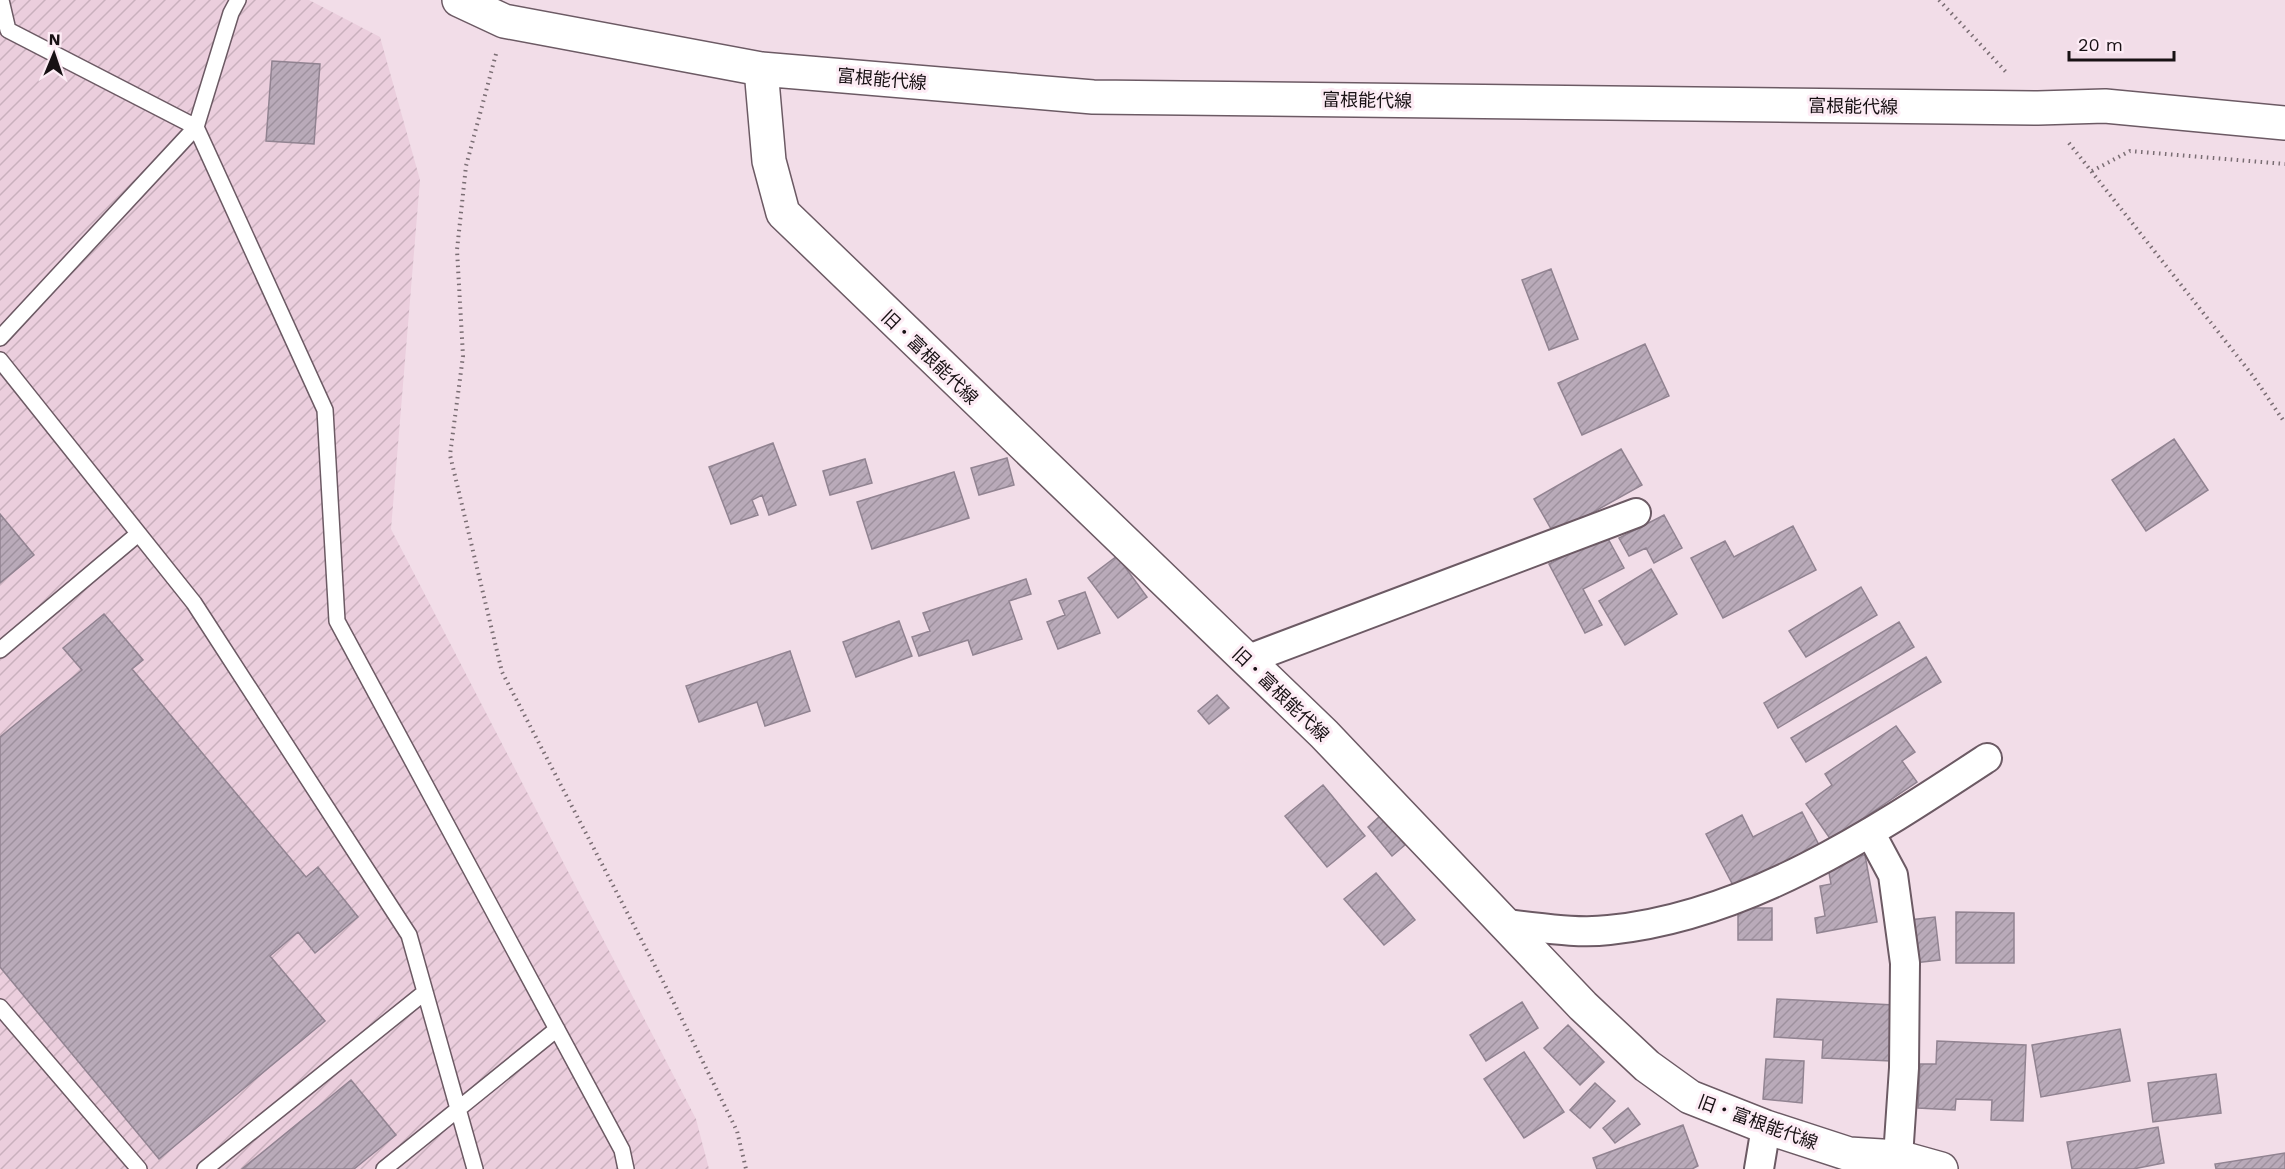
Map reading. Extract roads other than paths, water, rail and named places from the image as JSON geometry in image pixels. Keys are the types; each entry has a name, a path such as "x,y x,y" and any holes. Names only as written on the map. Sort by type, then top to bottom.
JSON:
{"main road":[{"name":"富根能代線","path":"459,0 504,21 762,69 1093,97 2038,108 2105,106 2285,123"},
{"name":"旧・富根能代線","path":"762,69 769,161 783,213 1324,734 1583,1006 1647,1066 1690,1097 1851,1161 1898,1156 1941,1169"}],"street":[{"path":"1246,660 1636,513"},
{"path":"1504,924 1607,930 1666,921 1753,891 1871,834 1987,758"},
{"path":"1871,834 1893,875 1905,963 1904,1068 1898,1156"},
{"path":"1759,1169 1766,1127"}],"lane":[{"path":"2,0 4,33 196,127 325,410 337,621 622,1150 626,1169"},
{"path":"0,338 196,127 231,14 238,0"},
{"path":"0,360 194,603 409,935 475,1169"},
{"path":"0,650 138,534"},
{"path":"205,1169 425,992"},
{"path":"0,1007 139,1169"},
{"path":"384,1169 557,1029"}]}
